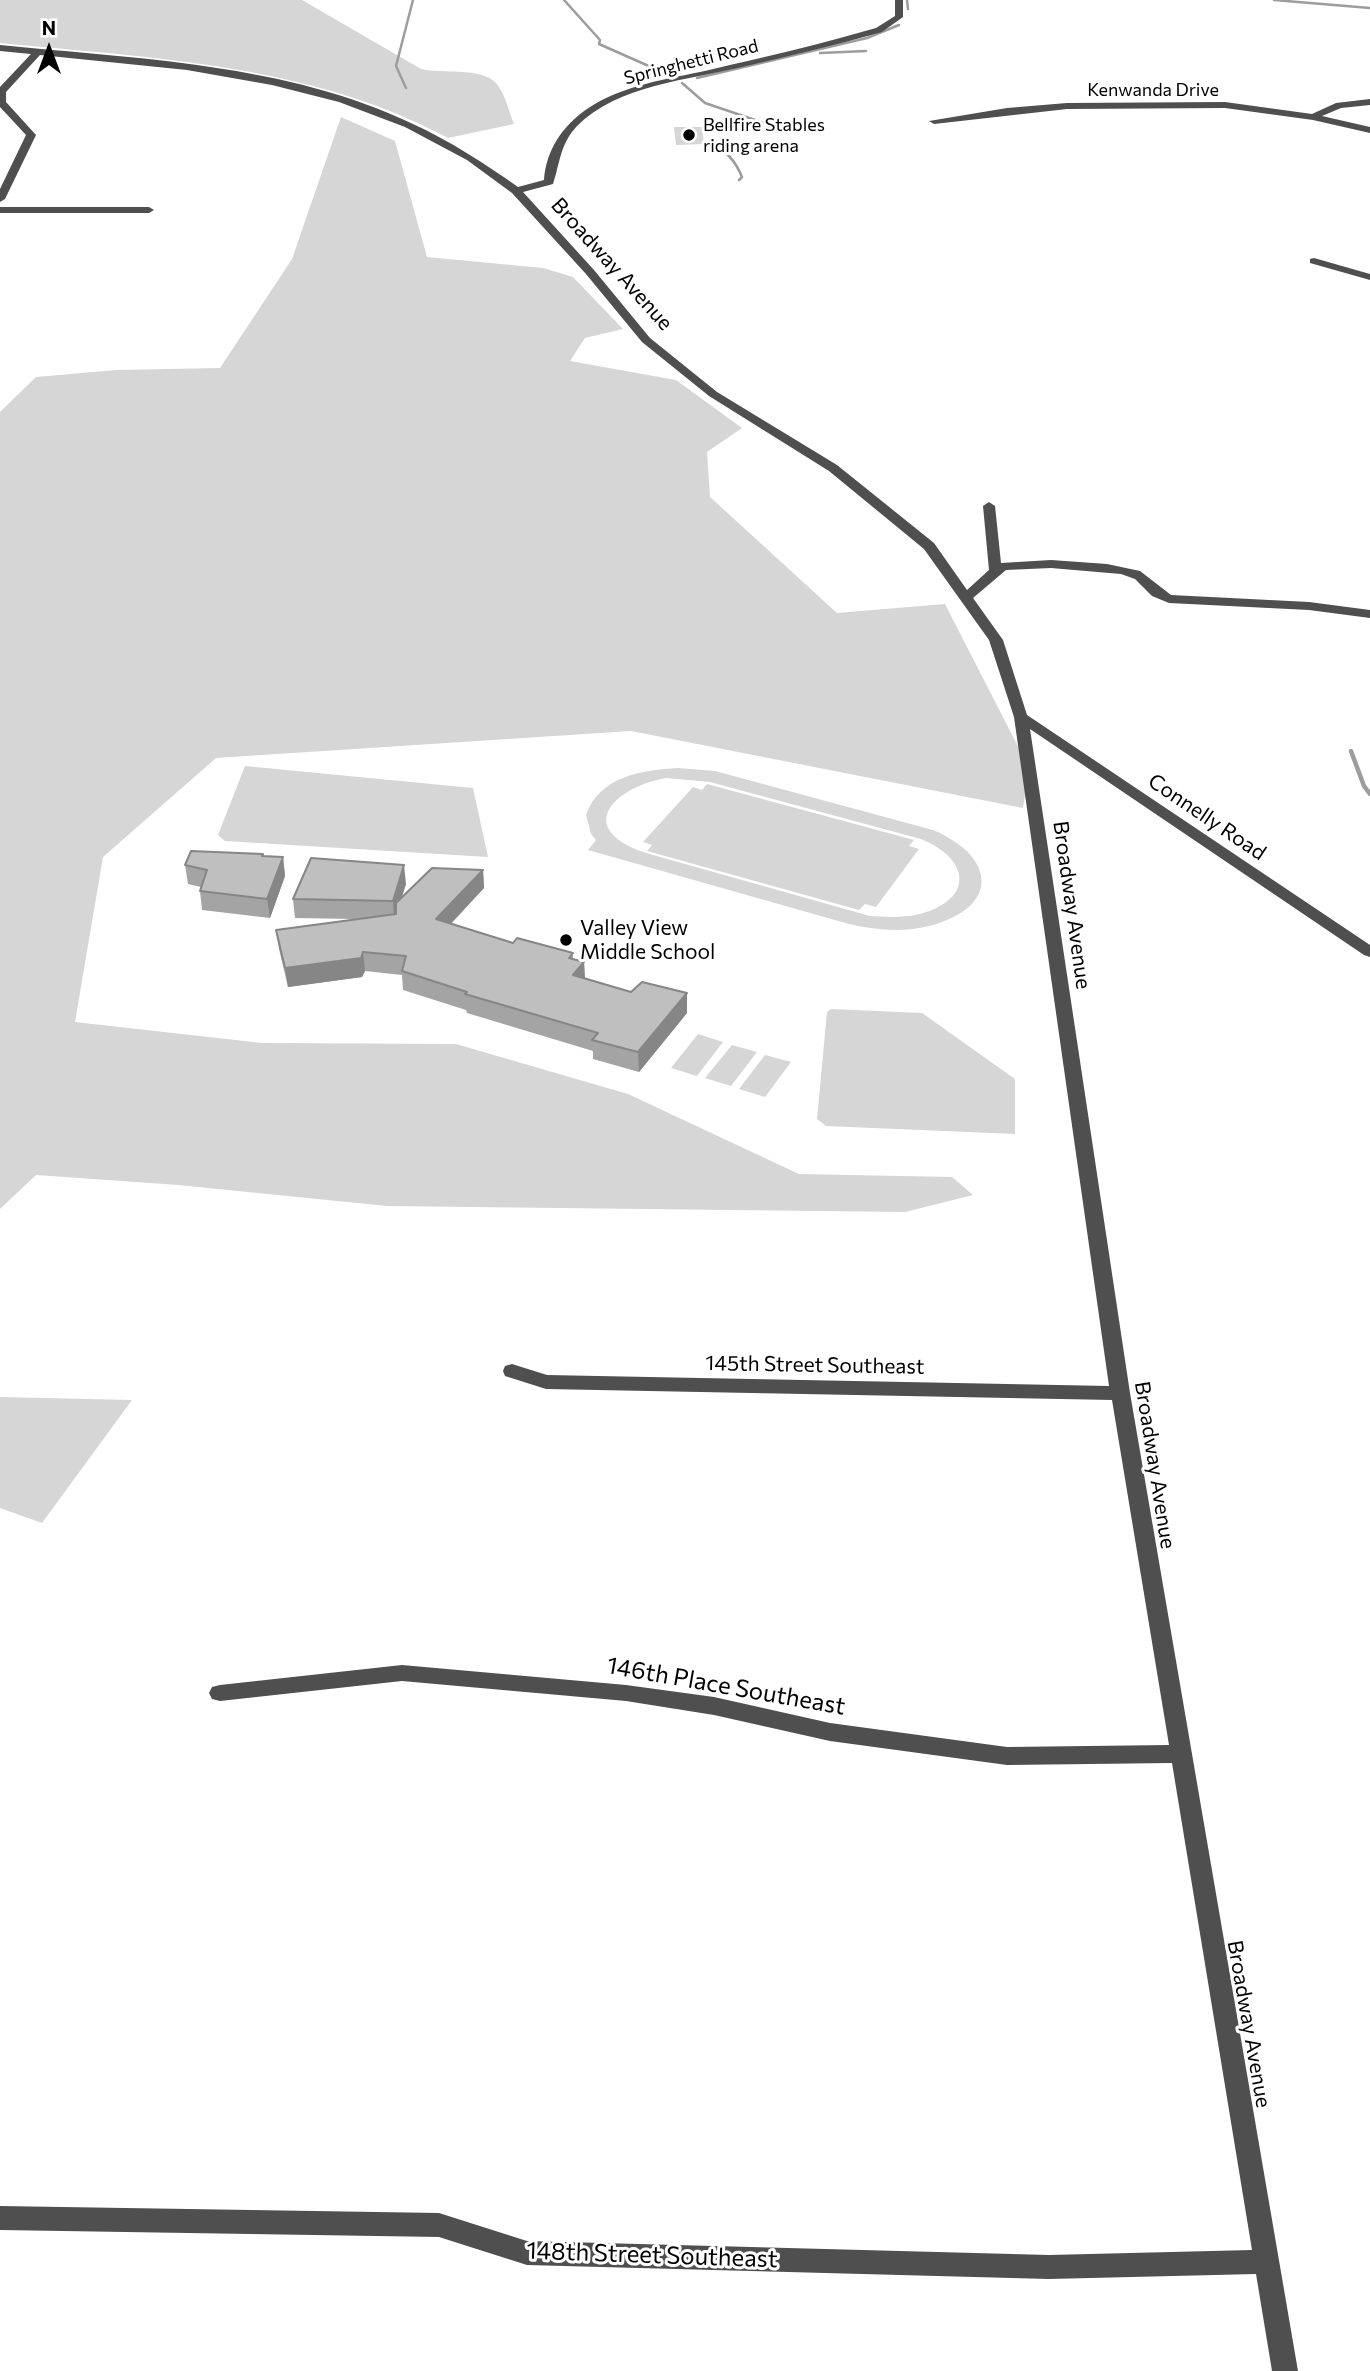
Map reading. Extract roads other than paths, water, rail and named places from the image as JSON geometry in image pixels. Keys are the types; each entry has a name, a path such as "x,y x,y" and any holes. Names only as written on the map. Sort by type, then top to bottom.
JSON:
{"street":[{"name":"Springhetti Road","path":"516,191 549,182 549,165 567,132 592,110 610,100 656,85 880,30 899,17 898,0"},
{"name":"Broadway Avenue","path":"0,48 187,67 272,82 342,100 408,125 470,158 516,191 590,272 646,340 713,394 833,468 929,546 996,640 1021,717 1120,1393 1285,2371"},
{"path":"0,199 31,135 1,102 1,92 38,52"},
{"path":"1313,117 1339,104 1370,102"},
{"name":"Kenwanda Drive","path":"934,121 1006,111 1143,104 1225,105 1313,117 1370,130"},
{"path":"0,210 149,210"},
{"path":"1314,261 1370,277"},
{"path":"967,596 986,584 995,569 989,506"},
{"path":"995,569 1012,564 1112,569 1138,575 1156,595 1169,599 1308,606 1370,614"},
{"name":"Connelly Road","path":"1021,717 1370,952"},
{"name":"145th Street Southeast","path":"512,1371 546,1382 1120,1393"},
{"name":"146th Place Southeast","path":"220,1693 401,1673 626,1692 714,1706 830,1732 1007,1756 1181,1754"},
{"name":"148th Street Southeast","path":"0,2218 439,2225 527,2253 1049,2267 1266,2262"}],"waterway":[{"path":"406,88 396,66 413,0"},
{"path":"564,0 600,40 599,44 669,75"},
{"path":"907,0 908,9"},
{"path":"1274,0 1370,8"},
{"path":"697,78 867,38 899,25"},
{"path":"820,53 866,51"},
{"path":"682,83 705,103 767,124"},
{"path":"711,143 734,161 742,177 739,180"},
{"path":"1351,751 1364,786 1370,794"}],"place":[{"name":"Bellfire Stables riding arena","path":"689,135"},
{"name":"Valley View Middle School","path":"566,940"}]}
